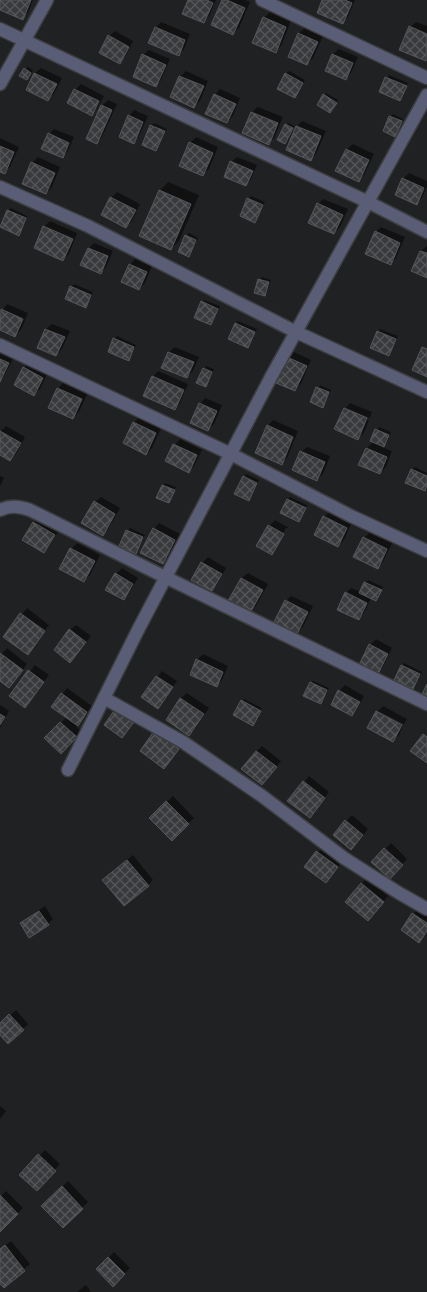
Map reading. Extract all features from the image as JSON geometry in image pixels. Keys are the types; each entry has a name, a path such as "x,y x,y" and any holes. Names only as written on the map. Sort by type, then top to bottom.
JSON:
{"street":[{"path":"0,84 26,41 47,0"},
{"path":"262,0 427,78"},
{"path":"0,29 368,202 427,232"},
{"path":"68,770 165,578 296,332 427,95"},
{"path":"0,187 88,226 296,332 427,392"},
{"path":"0,345 231,454 350,516 427,551"},
{"path":"0,510 5,507 17,506 30,510 165,578 427,704"},
{"path":"104,698 183,742 262,796 344,858 427,909"}],"building":[{"path":"0,0 31,0 23,20 0,10"},
{"path":"188,0 207,0 213,3 204,23 182,14"},
{"path":"222,0 227,0 245,8 233,35 211,25"},
{"path":"322,0 345,0 352,3 343,24 317,13"},
{"path":"263,17 286,27 276,53 252,43"},
{"path":"409,26 427,34 426,61 399,50"},
{"path":"155,27 185,40 179,56 148,43"},
{"path":"298,33 318,42 307,65 288,57"},
{"path":"108,35 129,47 120,64 99,53"},
{"path":"142,54 166,65 156,87 133,77"},
{"path":"332,54 353,63 346,80 325,71"},
{"path":"24,68 31,73 27,80 19,76"},
{"path":"34,73 57,84 48,101 26,90"},
{"path":"285,73 303,83 295,98 277,89"},
{"path":"179,76 204,86 194,108 170,97"},
{"path":"385,77 407,86 400,101 379,92"},
{"path":"74,89 99,101 92,116 67,103"},
{"path":"214,94 236,104 227,123 205,114"},
{"path":"323,94 337,103 330,113 317,105"},
{"path":"101,105 112,110 97,144 86,139"},
{"path":"251,112 278,123 269,145 242,133"},
{"path":"128,115 143,122 134,144 119,137"},
{"path":"389,116 402,121 395,137 383,131"},
{"path":"285,124 293,128 285,144 277,140"},
{"path":"150,125 165,131 156,151 142,145"},
{"path":"296,126 321,136 311,161 286,150"},
{"path":"48,133 69,143 63,158 41,149"},
{"path":"189,142 213,153 203,176 179,166"},
{"path":"0,146 14,152 5,174 0,172"},
{"path":"346,149 369,160 359,182 335,171"},
{"path":"230,161 253,171 246,186 224,177"},
{"path":"31,162 55,173 46,194 22,184"},
{"path":"402,178 424,188 417,205 395,195"},
{"path":"159,190 191,204 171,250 139,236"},
{"path":"110,197 136,210 126,228 101,215"},
{"path":"247,198 263,205 255,223 240,216"},
{"path":"317,203 343,215 334,234 308,223"},
{"path":"7,210 26,218 19,236 0,227"},
{"path":"43,226 73,239 63,261 34,248"},
{"path":"375,231 400,243 391,265 365,254"},
{"path":"185,235 196,240 189,257 178,252"},
{"path":"88,248 108,256 101,274 80,265"},
{"path":"420,251 427,253 427,278 411,271"},
{"path":"129,264 147,272 139,290 121,282"},
{"path":"258,279 269,282 265,296 254,293"},
{"path":"70,286 91,295 86,308 65,299"},
{"path":"201,301 218,309 211,325 194,318"},
{"path":"1,309 23,319 15,337 0,330"},
{"path":"235,323 255,332 248,348 228,339"},
{"path":"45,329 65,337 56,356 37,348"},
{"path":"377,331 396,339 389,356 370,348"},
{"path":"113,338 134,347 129,361 108,352"},
{"path":"422,347 427,349 427,377 412,370"},
{"path":"168,352 194,362 187,378 161,368"},
{"path":"287,357 307,366 295,391 276,383"},
{"path":"0,359 9,363 0,382"},
{"path":"23,367 43,378 34,396 14,385"},
{"path":"203,368 212,372 206,387 196,383"},
{"path":"152,376 184,390 175,410 143,396"},
{"path":"316,387 329,392 323,408 310,402"},
{"path":"57,388 82,399 73,419 48,408"},
{"path":"199,403 217,411 208,431 190,423"},
{"path":"344,408 367,418 358,440 334,429"},
{"path":"133,422 156,433 146,455 123,443"},
{"path":"267,425 293,437 282,465 255,453"},
{"path":"375,429 389,435 384,447 370,441"},
{"path":"0,431 21,443 10,461 0,455"},
{"path":"173,444 197,455 189,473 165,461"},
{"path":"366,448 387,457 380,474 358,465"},
{"path":"300,451 325,462 317,481 292,470"},
{"path":"411,469 427,476 425,491 405,483"},
{"path":"243,476 257,483 249,501 234,494"},
{"path":"162,485 175,490 169,503 156,498"},
{"path":"287,499 306,508 299,522 280,513"},
{"path":"94,501 115,514 103,536 81,523"},
{"path":"323,516 347,528 338,547 314,535"},
{"path":"33,522 55,535 44,553 22,540"},
{"path":"268,525 284,534 272,555 256,546"},
{"path":"153,528 175,540 163,564 140,553"},
{"path":"126,530 143,537 136,554 119,546"},
{"path":"363,537 387,549 378,569 353,557"},
{"path":"70,548 95,561 84,582 59,569"},
{"path":"201,562 222,574 212,591 191,580"},
{"path":"115,573 133,584 124,600 105,590"},
{"path":"241,578 263,590 250,613 228,601"},
{"path":"364,582 382,590 376,601 359,593"},
{"path":"345,592 367,603 359,620 337,610"},
{"path":"285,600 308,612 297,634 274,622"},
{"path":"20,613 45,631 28,655 3,637"},
{"path":"69,629 86,642 70,663 54,650"},
{"path":"369,644 388,654 378,674 359,665"},
{"path":"0,653 23,670 9,688 0,681"},
{"path":"196,659 223,672 217,687 190,675"},
{"path":"401,665 420,674 413,689 394,680"},
{"path":"28,670 44,682 25,708 9,696"},
{"path":"156,676 173,687 158,709 141,697"},
{"path":"310,682 327,690 321,704 303,696"},
{"path":"427,684 427,696 422,694"},
{"path":"338,690 360,702 352,716 331,705"},
{"path":"61,693 87,712 78,726 51,707"},
{"path":"180,698 204,714 189,736 166,720"},
{"path":"241,700 261,711 253,726 233,715"},
{"path":"116,708 134,722 122,738 104,725"},
{"path":"376,711 402,725 393,742 367,728"},
{"path":"0,714 5,717 0,725"},
{"path":"60,722 77,737 61,754 44,738"},
{"path":"154,731 179,749 164,769 140,751"},
{"path":"423,734 427,737 427,763 410,751"},
{"path":"256,751 277,767 262,785 241,769"},
{"path":"303,781 325,798 310,818 287,801"},
{"path":"166,801 189,824 172,841 149,818"},
{"path":"345,820 363,835 351,850 333,835"},
{"path":"384,848 403,865 390,879 371,862"},
{"path":"316,851 338,867 326,883 304,867"},
{"path":"127,860 149,886 124,906 102,880"},
{"path":"361,883 384,902 368,921 345,902"},
{"path":"39,911 49,925 29,938 20,923"},
{"path":"412,913 427,923 427,931 419,943 401,930"},
{"path":"9,1014 24,1030 8,1044 0,1035 0,1023"},
{"path":"38,1154 56,1171 37,1191 19,1175"},
{"path":"62,1186 83,1209 63,1228 41,1206"},
{"path":"0,1195 18,1214 0,1232"},
{"path":"5,1245 25,1271 4,1288 0,1284 0,1249"},
{"path":"108,1257 125,1274 113,1287 96,1269"}]}
